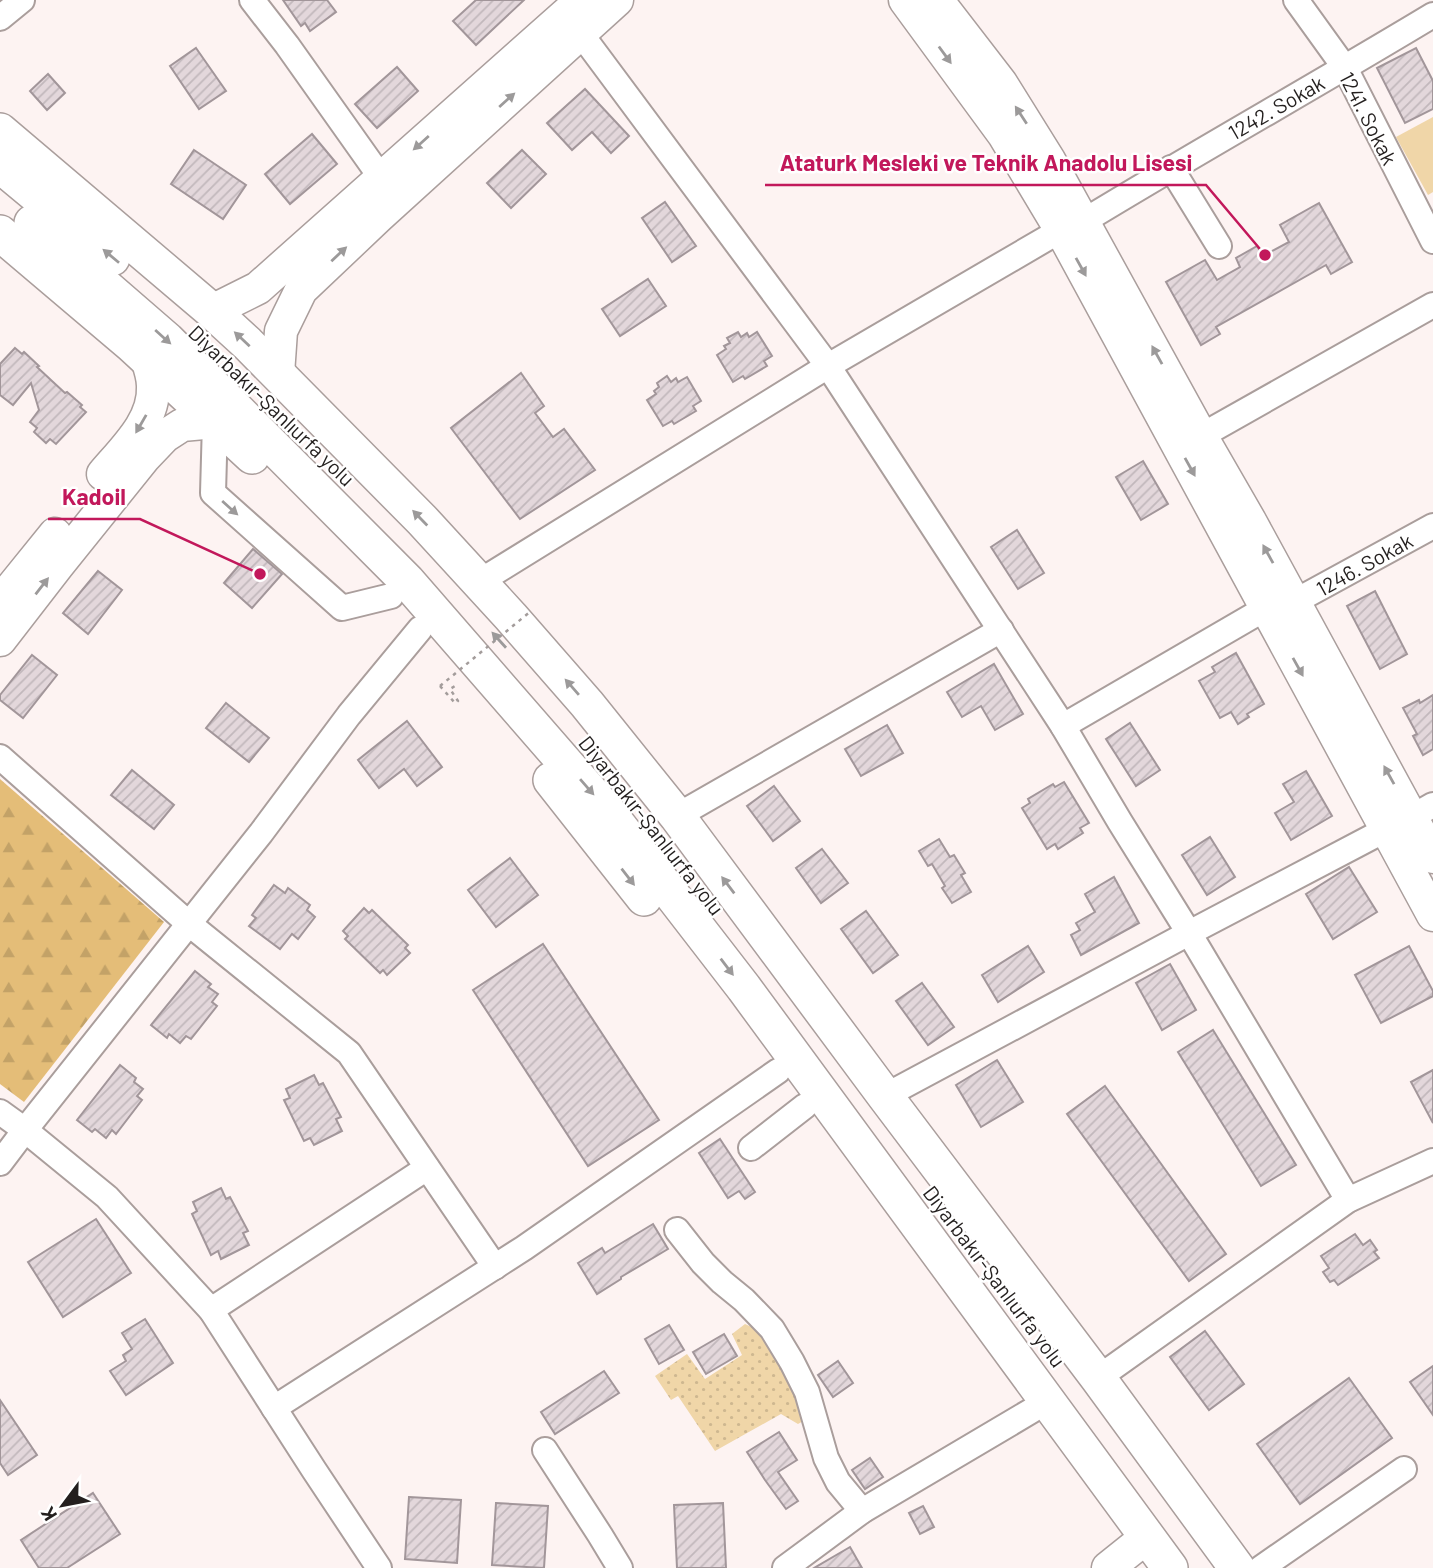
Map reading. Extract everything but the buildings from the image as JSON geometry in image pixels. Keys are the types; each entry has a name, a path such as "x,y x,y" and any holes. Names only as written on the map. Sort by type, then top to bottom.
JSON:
{"highway":[{"path":"0,131 212,311 278,374 422,520 587,704 677,816 1237,1568"},
{"name":"Diyarbakır-Şanlıurfa yolu","path":"0,165 133,274 234,363 442,577 583,734 893,1139 1212,1568"},
{"name":"Diyarbakır-Şanlıurfa yolu","path":"0,196 167,340 258,430 407,581 608,812 744,988 1170,1568"},
{"path":"0,233 147,359 253,457 391,596 457,668 557,788 778,1071 1031,1410 1130,1561"}],"main road":[{"path":"212,311 258,288 574,11 617,0"},
{"path":"905,0 1072,226 1201,436 1280,605"},
{"path":"937,0 1001,83 1049,160 1072,226 1280,605 1433,857"},
{"path":"274,273 256,305 264,318 273,320 283,316 301,290 379,217 574,11"},
{"path":"278,374 281,331 301,290"},
{"path":"0,602 143,425 153,398 154,384 147,359"},
{"path":"0,640 66,554 165,436 182,425 215,422"},
{"path":"1411,817 1433,915"}],"street":[{"path":"0,18 22,0"},
{"path":"252,0 382,178"},
{"name":"1241. Sokak","path":"1296,0 1345,68 1433,242"},
{"path":"574,11 828,366 1001,630 1063,726 1348,1200"},
{"name":"1242. Sokak","path":"479,582 828,366 1433,15"},
{"path":"1171,168 1219,246"},
{"path":"1201,436 1433,305"},
{"path":"215,422 213,493 342,608 391,596"},
{"name":"1246. Sokak","path":"1063,726 1280,605 1433,526"},
{"path":"0,1163 261,833 349,715 420,629"},
{"path":"677,816 1001,630"},
{"path":"0,757 188,923 349,1053 495,1267"},
{"path":"885,1096 1411,817"},
{"path":"274,1408 535,1241 778,1071"},
{"path":"751,1148 805,1107"},
{"path":"0,1112 107,1197 211,1310 379,1568"},
{"path":"1098,1378 1348,1200 1433,1161"},
{"path":"211,1310 428,1168"},
{"path":"677,1230 703,1263 772,1329 807,1392 826,1458 838,1482 862,1511"},
{"path":"785,1568 862,1511 1031,1410"},
{"path":"545,1450 620,1568"},
{"path":"1261,1568 1404,1469"}],"path":[{"path":"455,686 450,689 458,701 455,703 440,686 531,611"}],"shaded area":[{"path":"1433,117 1433,192 1428,195 1396,137"},
{"path":"745,1324 756,1329 799,1394 805,1420 798,1424 781,1414 715,1451 678,1396 671,1400 655,1376 687,1354 705,1379 742,1355 732,1334"}],"green space":[{"path":"0,779 164,922 24,1102 0,1084"}],"place":[{"name":"Ataturk Mesleki ve Teknik Anadolu Lisesi","path":"1265,255"},
{"name":"Kadoil","path":"260,574"}]}
